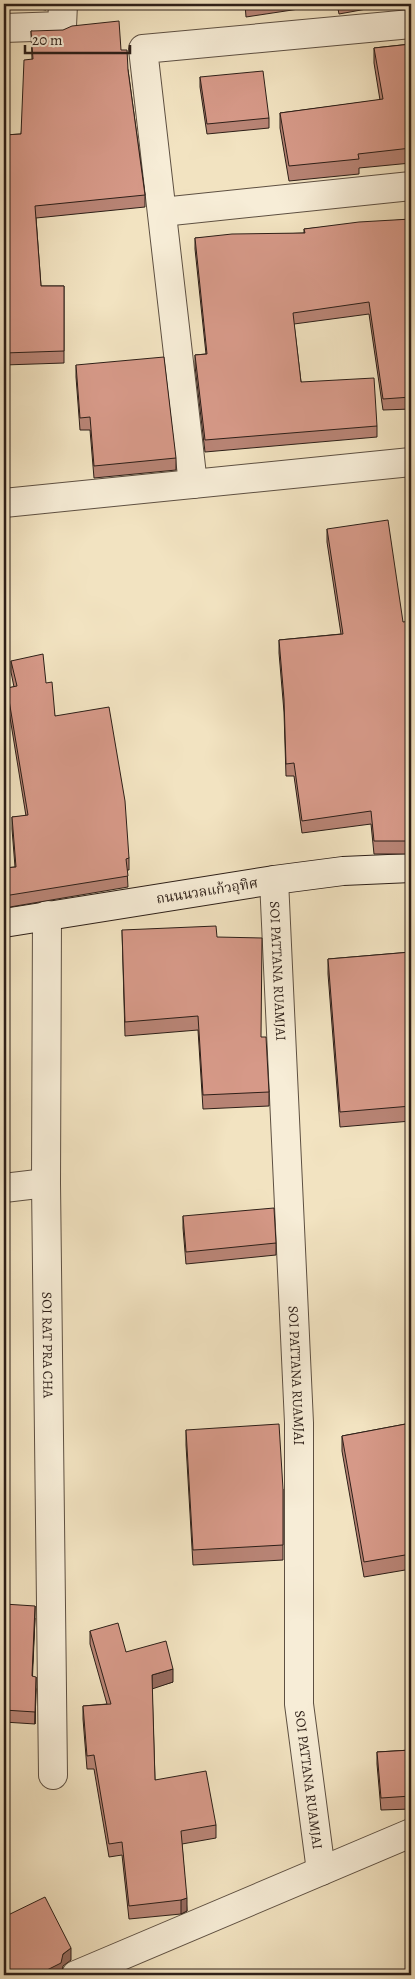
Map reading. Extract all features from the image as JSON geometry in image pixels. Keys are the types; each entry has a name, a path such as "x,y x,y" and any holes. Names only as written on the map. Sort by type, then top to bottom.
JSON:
{"street":[{"path":"4,28 62,26 63,4"},
{"path":"193,484 143,49 411,24"},
{"path":"162,212 411,186"},
{"path":"4,503 411,462"},
{"name":"ถนนนวลแก้วอุทิศ","path":"4,923 274,880 343,872 411,868"},
{"name":"SOI PATTANA RUAMJAI","path":"274,880 299,1422 299,1704 321,1871"},
{"name":"SOI RAT PRA CHA","path":"47,915 46,1183 53,1775"},
{"path":"4,1188 46,1183"},
{"path":"76,1975 411,1833"}],"building":[{"path":"119,21 121,50 127,50 145,195 35,206 41,286 64,286 64,351 4,353 4,135 21,134 24,60 33,59 31,31 63,30 72,26"},
{"path":"411,44 411,148 358,154 359,159 289,166 280,113 383,99 374,48"},
{"path":"263,71 269,118 207,124 200,77"},
{"path":"411,219 411,294 408,294 411,314 411,397 383,399 369,302 293,313 301,382 374,378 377,426 205,440 195,355 207,354 195,238 232,234 305,233 304,229 359,222"},
{"path":"164,357 176,458 94,466 90,417 80,418 76,365"},
{"path":"388,520 403,622 410,621 411,629 411,841 374,841 371,811 302,821 294,763 286,764 284,699 279,640 343,634 327,529"},
{"path":"43,654 46,683 52,682 55,716 109,707 125,801 129,858 126,859 128,876 4,896 4,868 16,867 12,817 28,815 7,688 17,686 11,661"},
{"path":"216,926 217,937 262,938 261,1037 266,1037 269,1092 203,1095 198,1016 125,1022 122,930"},
{"path":"411,952 411,1106 340,1112 328,959"},
{"path":"274,1208 276,1243 186,1252 183,1216"},
{"path":"411,1423 411,1554 364,1562 342,1436"},
{"path":"279,1424 283,1489 283,1545 193,1550 186,1430"},
{"path":"4,1604 35,1606 32,1676 36,1677 35,1712 4,1710"},
{"path":"118,1623 126,1652 166,1641 173,1669 152,1675 155,1780 206,1771 216,1825 181,1831 187,1898 181,1900 129,1906 122,1842 109,1844 94,1755 87,1756 83,1706 111,1704 90,1631"},
{"path":"411,1750 411,1796 381,1798 377,1752"},
{"path":"45,1897 71,1948 63,1954 61,1963 37,1975 4,1975 4,1917"}]}
